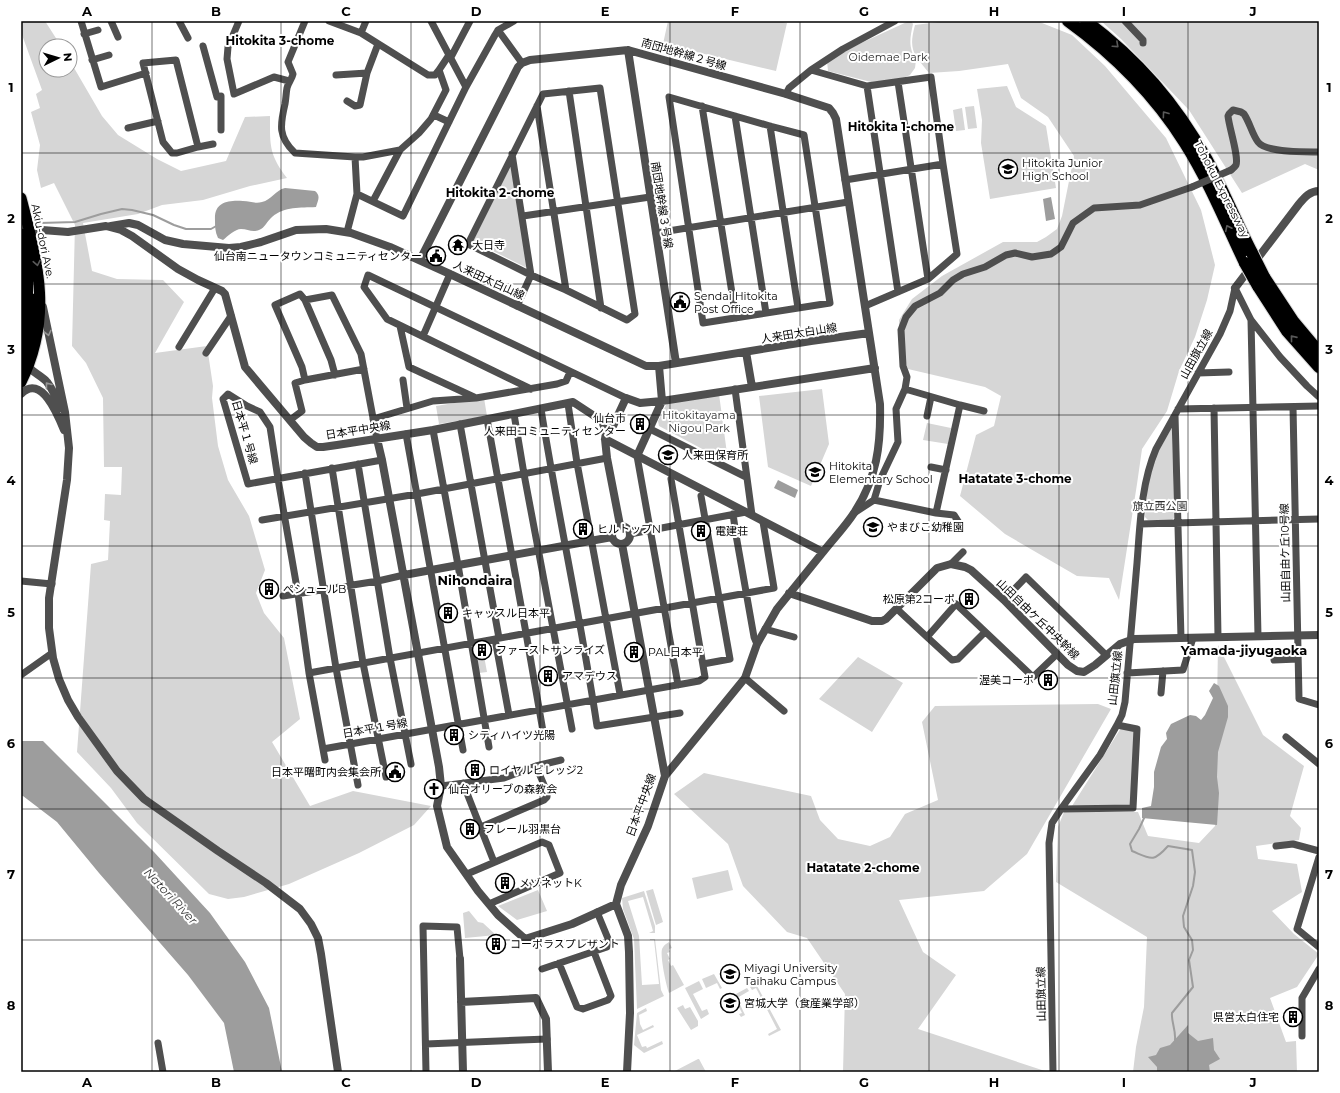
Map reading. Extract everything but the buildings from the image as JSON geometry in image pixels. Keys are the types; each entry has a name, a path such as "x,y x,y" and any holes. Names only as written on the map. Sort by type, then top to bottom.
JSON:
{"highway":[{"name":"Tohoku Expressway","path":"1068,21 1103,47 1121,64 1143,87 1167,117 1199,167 1287,331 1319,367"},
{"name":"Tohoku Expressway","path":"1086,21 1111,40 1145,73 1178,113 1207,161 1248,258"},
{"name":"Akiu-dori Ave.","path":"21,198 23,234 31,282 32,305 30,330 21,382"},
{"name":"Akiu-dori Ave.","path":"23,234 36,258 41,294 35,345 24,361"},
{"path":"21,338 27,305 27,257"},
{"name":"Tohoku Expressway","path":"1261,282 1319,352"}],"street":[{"path":"81,21 101,87 146,73"},
{"path":"111,21 118,37"},
{"path":"179,21 188,38"},
{"path":"234,94 227,59 228,47 239,21"},
{"path":"305,21 288,62 293,74 282,114 281,131 284,140 295,153 363,157 400,150"},
{"path":"329,21 361,33 428,76 435,75 450,56 470,21"},
{"path":"361,33 366,21"},
{"path":"357,194 403,216 466,87 498,30 514,21"},
{"path":"786,94 789,88 843,49 895,21"},
{"path":"1125,21 1143,40 1143,43"},
{"path":"432,22 466,87"},
{"path":"84,34 98,30"},
{"path":"420,260 518,67 522,63 498,30"},
{"path":"347,102 355,106 360,105 367,72 378,44"},
{"path":"203,46 217,97 221,130"},
{"name":"南団地幹線２号線","path":"522,63 530,60 628,50 825,106 833,113 836,119 880,404 881,433 876,465 864,496 853,514 777,609 757,644 745,678 665,776"},
{"name":"南団地幹線３号線","path":"628,50 676,363"},
{"path":"92,60 109,55"},
{"path":"198,147 176,60 144,63 164,142 172,153 212,144"},
{"path":"373,201 400,150 419,133 434,115 446,90 439,70"},
{"path":"812,70 866,86 931,77 957,254 928,279 865,306"},
{"path":"336,75 367,72"},
{"path":"217,97 234,94 274,77 290,81"},
{"path":"898,82 928,279"},
{"path":"866,86 898,292"},
{"path":"600,88 635,314 626,320 468,244 537,106 542,94 600,88"},
{"path":"569,91 601,308"},
{"path":"669,97 702,106 804,135 830,303 703,323 669,97"},
{"path":"537,106 566,290"},
{"path":"702,106 736,318"},
{"path":"853,514 874,500 880,480 898,442 896,409 905,389 907,377 903,366 901,330 906,317 915,306 940,293 953,280 963,274 986,267 1006,255 1015,253 1032,257 1051,254 1061,247 1073,223 1094,208 1140,205 1192,187 1231,170 1236,164 1228,116 1233,110 1244,114 1257,141 1264,147 1292,151 1319,152"},
{"path":"434,115 449,122"},
{"path":"735,116 766,313"},
{"path":"128,128 158,121"},
{"path":"770,126 798,308"},
{"path":"512,154 531,275 517,306"},
{"path":"347,232 357,194 355,157"},
{"path":"846,180 880,173 943,164"},
{"path":"1319,191 1314,191 1306,195 1235,288 1251,320 1280,357 1319,397"},
{"path":"522,216 650,197"},
{"path":"656,233 848,202"},
{"name":"人来田太白山線","path":"106,226 129,223 138,225 165,240 183,244 229,248 241,247 261,242 296,230 319,229 347,232 373,240 420,260 646,366 659,366 869,333"},
{"name":"日本平中央線","path":"23,234 42,230 68,232 106,226 121,230 132,236 178,269 222,291 225,294 245,366 304,437 317,447 323,448 433,430 573,402 602,421 607,458 620,525"},
{"path":"423,336 450,274"},
{"path":"531,389 387,319 364,287 368,275 570,372 640,403 662,401 875,368"},
{"path":"39,281 45,319 65,412 69,448 67,480 49,598 49,628 52,653 59,679 68,700 78,717 117,771 144,799 266,883 300,909 311,924 318,938 321,954 338,1072"},
{"path":"180,347 215,288"},
{"name":"山田旗立線","path":"1053,1072 1049,843 1052,824 1100,755 1122,715 1125,702 1140,524 1146,478 1156,449 1220,334 1230,311 1235,288"},
{"path":"305,380 302,366 275,305 300,294 305,300 331,360 335,375"},
{"path":"305,300 332,295 361,354 432,729 441,786 437,806 447,847 498,915 525,939 572,924 616,904 628,936 630,1013 627,1072"},
{"path":"206,353 231,316"},
{"path":"1251,320 1258,636"},
{"path":"400,326 409,367 476,398"},
{"path":"746,352 752,387"},
{"path":"24,361 42,377 52,389 58,403 69,448"},
{"path":"659,366 662,401 637,456 678,685"},
{"path":"290,420 302,410 295,382 364,369"},
{"path":"373,419 433,401 476,398 531,389 566,381 570,372"},
{"path":"1198,372 1229,372"},
{"path":"403,380 407,408"},
{"path":"21,394 27,388 38,388 55,410 67,436"},
{"path":"735,389 749,513"},
{"path":"905,389 984,411"},
{"name":"日本平１号線","path":"382,460 332,468 278,479 248,484 223,399 228,394 260,412 270,427 278,479 284,516 298,594 309,673 324,748 699,681 705,676 703,664"},
{"path":"927,416 931,397"},
{"path":"626,398 613,426 605,435 637,456 823,552"},
{"path":"568,404 577,463 620,694"},
{"path":"936,513 960,405"},
{"name":"山田自由ケ丘10号線","path":"1293,406 1299,698 1319,705"},
{"path":"1181,638 1177,412 1214,408 1319,406"},
{"path":"1214,408 1218,637"},
{"path":"541,409 550,469 580,624 597,726 680,713"},
{"path":"514,414 572,729"},
{"path":"487,419 544,737"},
{"path":"460,424 509,715"},
{"path":"650,429 746,477"},
{"path":"433,430 489,747"},
{"path":"406,434 463,750"},
{"path":"262,520 417,494 607,458"},
{"path":"358,464 390,658 411,764"},
{"path":"931,467 946,470"},
{"path":"332,468 363,663 386,777"},
{"path":"305,473 336,668 358,785"},
{"path":"671,480 703,664 730,659 701,496"},
{"path":"874,500 936,513 954,515 961,526"},
{"path":"630,534 704,519 749,513"},
{"path":"733,514 754,637 757,644"},
{"path":"1140,524 1256,522 1319,519"},
{"path":"309,673 774,588 763,522"},
{"path":"620,525 625,527 630,534 627,541 622,544 617,543 612,537 612,531 620,525"},
{"path":"283,596 378,581 612,537"},
{"name":"日本平中央線","path":"616,904 621,885 648,826 665,776 622,544"},
{"path":"789,593 872,621 882,621 897,609 937,568 951,564 963,552"},
{"name":"山田自由ケ丘中央幹線","path":"951,564 971,570 1004,600 1068,665 1077,671 1084,672 1095,665 1120,644 1130,640 1319,635"},
{"path":"1004,600 1026,577 1106,655"},
{"path":"21,581 52,584"},
{"path":"927,637 956,604 1033,677 1057,654"},
{"path":"897,609 952,660 958,659 985,632"},
{"path":"765,629 794,637"},
{"path":"1127,673 1183,670 1193,638"},
{"path":"21,675 52,653"},
{"path":"1274,660 1298,659"},
{"path":"1162,693 1163,671"},
{"path":"745,678 784,711"},
{"path":"1061,809 1134,808 1137,729 1117,725"},
{"path":"1286,737 1319,764"},
{"path":"324,748 325,760"},
{"path":"441,786 504,778 536,766 561,760"},
{"path":"481,827 544,800 547,796 547,792 536,766"},
{"path":"464,783 494,862"},
{"path":"467,874 542,842 549,845 560,873 489,904"},
{"path":"1276,846 1293,844 1319,851"},
{"path":"1319,857 1297,929 1319,947"},
{"path":"542,969 607,947 609,941 597,912"},
{"path":"426,1072 423,926 457,927 460,959 463,1072"},
{"path":"559,963 578,1007 583,1010 608,1000 611,996 594,952"},
{"path":"1302,1036 1302,998 1319,970"},
{"path":"461,1002 536,998 546,1019 548,1072"},
{"path":"426,1044 547,1039"},
{"path":"158,1043 163,1072"}],"green space":[{"path":"21,21 45,21 56,38 38,38 38,78 78,78 78,75 102,116 118,135 157,159 181,171 226,161 245,117 270,116 272,149 281,170 287,178 250,186 203,200 162,205 138,214 83,223 92,271 117,279 163,280 184,302 155,353 207,346 213,386 212,398 218,446 228,480 249,516 265,570 256,593 264,613 284,638 300,719 272,742 310,806 353,791 431,806 414,825 359,853 289,884 244,897 228,899 209,894 137,823 111,788 77,752 91,564 108,560 110,521 104,520 105,494 121,495 122,467 104,467 103,398 86,363 72,346 75,225 54,183 41,188 37,170 40,145 31,112 40,108 36,94 42,90 21,32"},
{"path":"668,21 778,21 787,23 776,71 663,44"},
{"name":"Oidemae Park","path":"909,21 913,24 910,42 913,55 916,60 915,68 910,75 899,80 871,82 828,71 827,61 846,50"},
{"path":"947,21 1037,21 1072,35 1105,66 1166,138 1201,210 1215,265 1207,300 1195,337 1179,371 1167,411 1142,449 1119,600 1109,578 1077,576 1005,534 960,496 976,435 994,426 1001,396 985,387 908,369 899,347 899,320 912,299 942,276 1003,242 1037,242 1057,229 1062,216 1074,156 1048,117 1021,98 1008,64 959,71 929,73 916,56 912,47 915,25"},
{"path":"1101,21 1319,21 1319,170 1305,164 1242,193 1189,110 1121,39"},
{"path":"1007,86 1016,107 1046,126 1056,188 990,199 981,143 982,120 977,89"},
{"path":"974,106 977,128 968,129 965,107"},
{"path":"962,108 965,130 956,131 953,110"},
{"path":"509,164 511,164 527,268 473,241"},
{"path":"822,389 829,444 811,486 768,467 759,396"},
{"name":"Hitokitayama Nigou Park","path":"719,394 728,461 725,461 659,426 658,421 666,405 670,402"},
{"path":"484,398 487,416 439,424 436,406"},
{"path":"927,423 951,428 948,444 923,440"},
{"name":"旗立西公園","path":"1172,427 1174,518 1172,520 1148,520 1145,517 1148,478 1156,456"},
{"path":"1218,645 1263,735 1304,766 1290,816 1301,828 1299,840 1256,846 1258,859 1297,864 1302,892 1272,911 1294,934 1319,954 1297,987 1270,998 1286,1042 1296,1041 1297,1072 1133,1072 1136,1047 1144,1007 1147,937 1056,882 1058,827 1064,812 1138,812 1148,836 1199,843 1215,826"},
{"path":"484,656 487,672 479,673 476,658"},
{"path":"858,657 903,683 872,732 819,699"},
{"path":"1098,704 1111,709 1027,854 984,891 899,900 923,952 956,975 918,1029 1048,1072 843,1072 845,994 807,938 787,932 743,886 728,844 674,794 704,773 811,796 820,820 838,839 870,846 890,837 905,814 938,800 922,722 935,706"},
{"path":"1121,728 1136,729 1133,808 1072,806"},
{"path":"728,870 733,890 697,899 692,878"},
{"path":"653,889 663,922 656,925 646,891"},
{"path":"538,890 547,911 517,920 498,906"},
{"path":"644,891 655,926 655,933 649,933 653,931 643,897 628,901 639,936 642,985 659,984 654,940 650,940 655,939 661,990 664,996 637,1009 634,939 623,909 622,898"},
{"path":"469,911 478,922 483,923 496,935 465,938 463,913"},
{"path":"669,942 672,948 669,949 670,952 667,953 670,959 668,960 671,966 673,965 684,985 669,993 666,984 662,949"},
{"path":"714,974 722,988 720,989 717,983 706,988 702,979"},
{"path":"699,981 703,989 693,994 702,1011 707,1009 709,1014 701,1019 685,988"},
{"path":"756,984 781,1030 769,1036 768,1034 777,1029 756,988 752,990 750,987"},
{"path":"747,988 749,991 737,998 745,1015 741,1017 739,1014 742,1013 733,996"},
{"path":"683,1005 685,1009 690,1007 698,1021 698,1026 691,1030 677,1008"},
{"path":"646,1008 647,1011 639,1015 640,1024 643,1030 653,1025 654,1027 637,1035 642,1047 646,1046 647,1048 662,1041 663,1044 644,1053 634,1045 637,1013"},
{"path":"698,1059 706,1072 673,1072"}],"water":[{"path":"285,188 315,191 318,196 316,207 287,209 277,213 263,228 259,230 254,231 239,229 223,240 218,238 215,214 219,206 223,203 232,201 262,202"},
{"path":"1051,197 1055,219 1046,221 1043,199"},
{"path":"778,480 798,490 795,498 774,488"},
{"path":"1214,683 1219,686 1228,706 1228,717 1218,752 1217,777 1219,793 1217,825 1142,818 1142,808 1151,806 1154,787 1154,772 1161,747 1167,739 1166,733 1171,724 1190,715 1196,716 1201,720 1213,698 1209,691"},
{"name":"Natori River","path":"21,741 43,741 154,852 210,913 245,962 269,1008 282,1072 234,1072 224,1023 188,975 99,873 57,822 21,796"},
{"path":"1188,1025 1188,1033 1198,1041 1213,1038 1214,1050 1220,1059 1209,1065 1210,1072 1157,1072 1157,1067 1148,1057 1156,1055 1160,1048 1170,1045"}],"waterway":[{"path":"40,223 75,222 122,209 153,215 186,229 211,229 218,225"},
{"path":"1145,816 1130,844 1132,851 1152,858 1159,855 1168,846 1192,850 1195,872 1193,886 1183,916 1184,927 1192,940 1193,950 1189,960 1193,987 1172,1013 1175,1040"}],"place":[{"name":"Hitokita Junior High School","path":"1008,169"},
{"name":"大日寺","path":"458,245"},
{"name":"仙台南ニュータウンコミュニティセンター","path":"436,256"},
{"name":"Sendai Hitokita Post Office","path":"680,302"},
{"name":"仙台市 人来田コミュニティセンター","path":"640,424"},
{"name":"人来田保育所","path":"668,455"},
{"name":"Hitokita Elementary School","path":"815,472"},
{"name":"やまびこ幼稚園","path":"873,527"},
{"name":"ヒルトップN","path":"583,529"},
{"name":"電建荘","path":"701,531"},
{"name":"ぺシュールB","path":"269,589"},
{"name":"松原第2コーポ","path":"969,599"},
{"name":"キャッスル日本平","path":"448,613"},
{"name":"ファーストサンライズ","path":"482,650"},
{"name":"PAL日本平","path":"634,652"},
{"name":"アマデウス","path":"548,676"},
{"name":"渥美コーポ","path":"1048,680"},
{"name":"シティハイツ光陽","path":"454,735"},
{"name":"ロイヤルビレッジ2","path":"475,770"},
{"name":"日本平曙町内会集会所","path":"395,772"},
{"name":"仙台オリーブの森教会","path":"434,789"},
{"name":"フレール羽黒台","path":"470,829"},
{"name":"メゾネットK","path":"505,883"},
{"name":"コーポラスプレザント","path":"496,944"},
{"name":"Miyagi University Taihaku Campus","path":"730,974"},
{"name":"宮城大学（食産業学部）","path":"730,1003"},
{"name":"県営太白住宅","path":"1293,1017"}],"district":[{"name":"Hitokita 3-chome","path":"280,40"},
{"name":"Hitokita 1-chome","path":"901,126"},
{"name":"Hitokita 2-chome","path":"500,192"},
{"name":"Hatatate 3-chome","path":"1015,478"},
{"name":"Nihondaira","path":"475,580"},
{"name":"Yamada-jiyugaoka","path":"1244,650"},
{"name":"Hatatate 2-chome","path":"863,867"}]}
